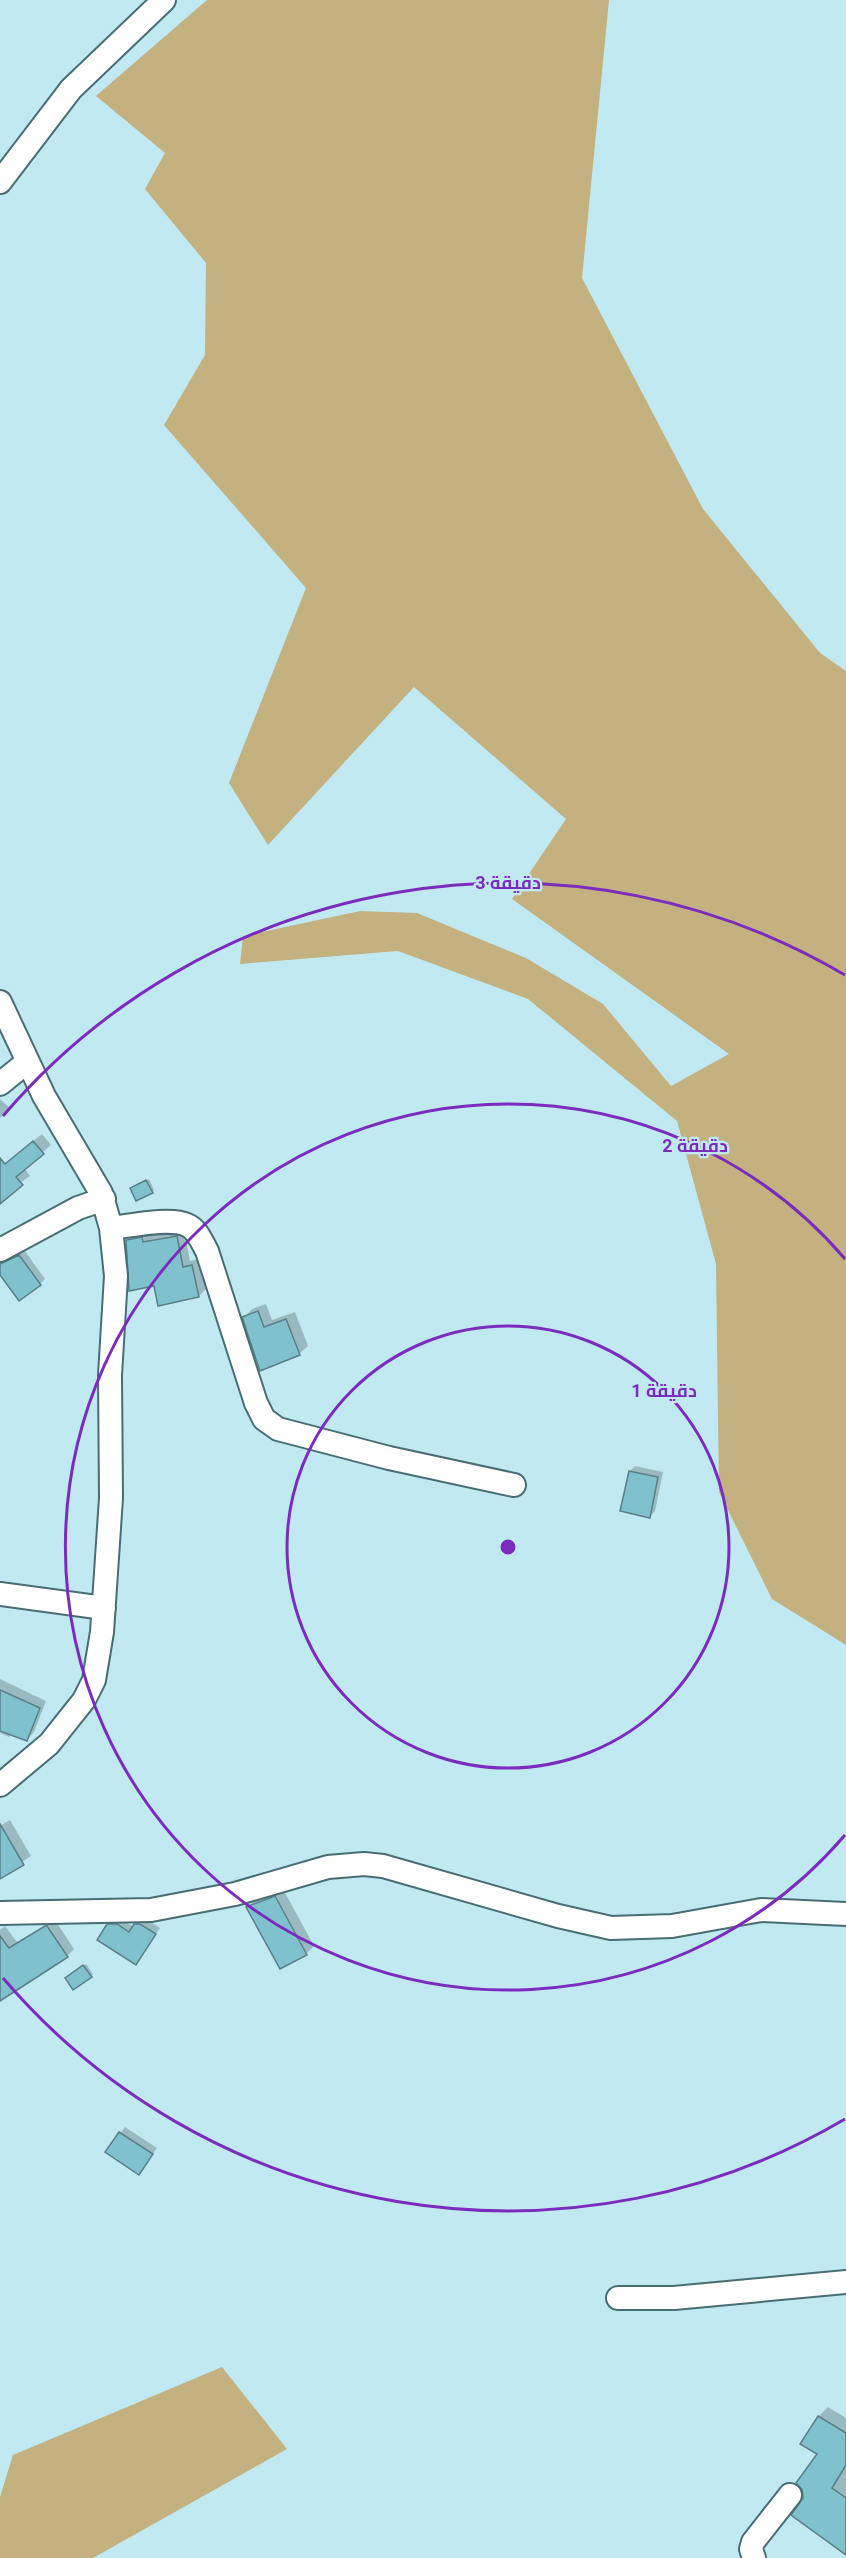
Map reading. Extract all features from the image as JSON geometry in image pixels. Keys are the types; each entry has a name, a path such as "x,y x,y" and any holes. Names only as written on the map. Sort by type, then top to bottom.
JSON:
{"street":[{"path":"0,182 71,89 164,0"},
{"path":"0,1002 27,1062 104,1199 111,1228 116,1276 110,1376 111,1498 104,1608 94,1680 84,1700 49,1744 0,1785"},
{"path":"0,1084 27,1062"},
{"path":"0,1250 72,1212 104,1199"},
{"path":"111,1228 176,1222 188,1225 195,1231 207,1251 256,1403 269,1424 318,1441 514,1485"},
{"path":"0,1594 104,1608"},
{"path":"0,1913 151,1911 235,1894 328,1867 364,1864 383,1866 558,1916 611,1928 672,1926 761,1910 846,1914"},
{"path":"618,2298 674,2298 846,2282"},
{"path":"754,2558 751,2549 753,2542 790,2495"}],"shaded area":[{"path":"207,0 609,0 582,278 703,509 820,653 846,671 846,1645 772,1599 719,1492 716,1264 677,1121 528,999 398,951 240,964 243,936 360,911 417,913 526,958 603,1004 671,1086 729,1054 512,899 566,819 414,687 268,845 229,783 306,588 164,425 205,355 206,263 145,189 165,153 96,96"},
{"path":"222,2367 287,2449 93,2558 0,2558 0,2497 13,2455"}],"building":[{"path":"33,1141 44,1154 16,1177 23,1185 0,1204 0,1158 5,1164"},
{"path":"146,1180 153,1193 136,1201 130,1188"},
{"path":"177,1236 183,1267 192,1265 199,1297 158,1306 154,1286 129,1291 126,1240 142,1237 143,1242"},
{"path":"19,1255 41,1285 19,1301 0,1275 0,1264"},
{"path":"258,1311 264,1327 286,1319 300,1355 260,1371 242,1317"},
{"path":"629,1471 658,1477 650,1518 620,1511"},
{"path":"0,1690 40,1708 27,1741 0,1731"},
{"path":"0,1824 24,1865 0,1879"},
{"path":"275,1896 307,1955 280,1969 246,1907"},
{"path":"107,1924 117,1924 129,1932 134,1924 140,1924 156,1934 136,1965 97,1940"},
{"path":"45,1926 68,1957 0,2001 0,1936 9,1948"},
{"path":"83,1965 92,1977 73,1990 65,1978"},
{"path":"119,2132 153,2154 139,2175 105,2152"},
{"path":"818,2416 846,2433 846,2465 832,2488 846,2498 846,2555 791,2515 803,2498 802,2489 796,2483 817,2454 800,2444"}]}
